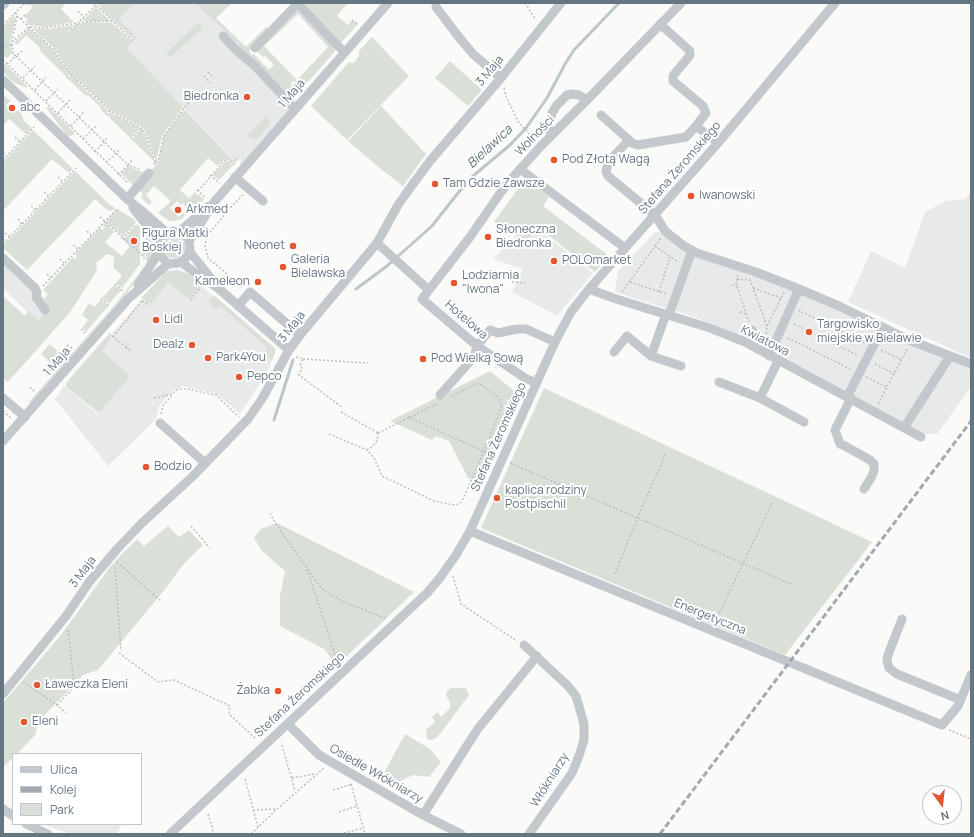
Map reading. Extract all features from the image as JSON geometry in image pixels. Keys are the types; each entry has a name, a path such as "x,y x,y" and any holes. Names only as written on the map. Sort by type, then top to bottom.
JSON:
{"street":[{"path":"254,48 297,3 344,52"},
{"name":"1 Maja","path":"179,232 235,177 388,3"},
{"name":"3 Maja","path":"3,694 66,616 90,581 118,548 205,463 244,422 262,399 287,353 300,335 377,243 398,205 430,161 501,78 561,3"},
{"name":"Wolności","path":"422,299 466,243 501,192 520,169 681,3"},
{"name":"Stefana Żeromskiego","path":"170,834 427,593 449,565 470,531 536,382 571,312 589,289 718,143 835,3"},
{"path":"436,7 473,54 501,78"},
{"path":"601,115 628,140 638,146 686,137 706,113 705,109 673,80 673,76 690,55 690,52 660,24"},
{"path":"223,36 236,50 256,66 295,108"},
{"path":"4,80 126,199 160,240"},
{"path":"553,134 549,130 548,126 552,113 557,105 567,95 572,94 579,95 587,100"},
{"path":"696,126 718,143"},
{"path":"628,140 609,161 606,171 608,176 655,215 665,231 684,246 741,267 798,293 839,306 912,341 971,364"},
{"path":"520,169 626,248"},
{"path":"126,199 136,190 147,172"},
{"path":"235,177 263,201"},
{"path":"126,199 167,232"},
{"name":"1 Maja","path":"189,240 210,200"},
{"path":"167,232 179,232 189,240 190,252 187,258 181,262 168,264 159,252 160,240 167,232"},
{"path":"377,243 428,290"},
{"path":"651,356 667,314 676,298 692,250"},
{"name":"1 Maja","path":"3,441 25,417 159,252"},
{"path":"190,252 218,288"},
{"path":"3,258 32,284 37,292 36,298 45,310"},
{"path":"181,262 218,288 287,353"},
{"name":"1 Maja","path":"126,294 168,264"},
{"name":"Kwiatowa","path":"589,289 616,299 710,328 745,342 921,437"},
{"path":"238,306 250,292 300,335"},
{"path":"767,355 798,293"},
{"name":"Hotelowa","path":"422,299 477,346 525,378 536,382"},
{"path":"864,489 872,478 874,464 870,460 840,444 835,430 866,360 883,327"},
{"path":"439,399 474,357 477,346 490,330 498,333 517,329 526,329 555,342"},
{"path":"745,342 752,330"},
{"path":"614,352 627,336 651,356 681,366"},
{"path":"904,428 950,356"},
{"path":"760,398 778,360"},
{"path":"718,382 760,398 804,422"},
{"path":"3,398 25,417"},
{"path":"160,424 205,463"},
{"name":"Energetyczna","path":"470,531 942,725"},
{"path":"902,618 888,655 887,661 890,669 897,674 961,700"},
{"name":"Włókniarzy","path":"524,645 568,686 576,696 584,724 584,740 580,756 572,773 529,834"},
{"path":"423,815 478,730 537,656"},
{"path":"942,725 956,710 971,675"},
{"name":"Osiedle Włókniarzy","path":"288,724 319,755 423,815 461,834"},
{"path":"3,809 12,815"},
{"path":"28,825 48,834"}],"path":[{"path":"3,24 16,13 24,3 26,7"},
{"path":"94,3 133,41"},
{"path":"68,33 98,3"},
{"path":"525,3 538,23"},
{"path":"78,11 84,17"},
{"path":"16,13 17,16 12,42 13,54 128,165 147,172"},
{"path":"21,19 27,13"},
{"path":"17,16 53,49 71,74 110,110 142,128 156,163"},
{"path":"352,20 359,25"},
{"path":"12,42 29,27 43,28 78,22 112,21"},
{"path":"3,47 10,44 12,46"},
{"path":"7,64 22,51"},
{"path":"3,60 23,78 118,175 136,190"},
{"path":"23,78 35,66"},
{"path":"208,72 214,78"},
{"path":"67,78 71,74"},
{"path":"204,76 210,83"},
{"path":"34,90 46,77"},
{"path":"501,78 506,97 521,127 527,133"},
{"path":"46,101 58,89"},
{"path":"58,113 70,100"},
{"path":"156,163 159,158 164,136 180,112 191,100"},
{"path":"106,115 110,110"},
{"path":"70,126 84,112"},
{"path":"83,139 96,126"},
{"path":"3,160 34,128"},
{"path":"131,139 142,128"},
{"path":"15,137 20,142"},
{"path":"95,152 108,138"},
{"path":"106,163 120,149"},
{"path":"3,153 7,156"},
{"path":"210,200 198,191 227,158 235,166"},
{"path":"118,175 132,160"},
{"path":"152,163 154,165 156,163"},
{"path":"3,244 76,168"},
{"path":"211,175 220,183"},
{"path":"58,177 63,182"},
{"path":"249,189 230,208 207,236 205,246 208,258 249,294"},
{"path":"44,192 49,196"},
{"path":"31,206 36,210"},
{"path":"37,292 118,208"},
{"path":"100,217 143,256"},
{"path":"18,219 22,224"},
{"path":"122,238 137,222"},
{"path":"87,231 91,235"},
{"path":"621,293 665,231"},
{"path":"5,233 10,237"},
{"path":"144,235 143,256 145,263"},
{"path":"73,246 78,249"},
{"path":"655,246 687,267"},
{"path":"659,292 670,257"},
{"path":"60,259 64,263"},
{"path":"741,267 736,283 752,330"},
{"path":"47,274 51,278"},
{"path":"737,279 750,280 766,326 767,355"},
{"path":"512,282 525,283"},
{"path":"630,282 676,298"},
{"path":"115,284 126,294"},
{"path":"191,300 203,284"},
{"path":"732,285 738,287"},
{"path":"753,288 781,298"},
{"path":"766,326 785,292 798,293"},
{"path":"139,299 150,305"},
{"path":"101,300 110,307"},
{"path":"113,337 142,300"},
{"path":"791,306 902,360"},
{"path":"740,312 747,314"},
{"path":"785,320 894,374"},
{"path":"81,329 87,334"},
{"path":"108,333 127,346 129,350 131,347"},
{"path":"779,333 887,386"},
{"path":"874,411 912,341"},
{"path":"67,344 73,350"},
{"path":"287,353 303,359 368,363"},
{"path":"303,359 300,365 302,369 300,376 343,408"},
{"path":"44,372 49,376"},
{"path":"329,434 366,450 374,458 382,476 434,501 453,505 459,504 502,409 500,399 479,383 452,396"},
{"path":"30,387 35,392"},
{"path":"160,424 163,406 178,389 187,389 216,395 244,422"},
{"path":"154,398 172,394"},
{"path":"378,433 439,399"},
{"path":"3,411 11,418"},
{"path":"341,412 378,433"},
{"path":"408,417 498,458"},
{"path":"366,450 373,446 377,441 378,433"},
{"path":"615,574 666,453"},
{"path":"510,464 791,584"},
{"path":"716,620 772,503"},
{"path":"270,513 318,585 326,592 344,602 389,619"},
{"path":"191,526 210,548"},
{"path":"121,651 114,559 162,602"},
{"path":"449,565 461,604 524,645"},
{"path":"306,567 339,667"},
{"path":"56,705 74,686 66,616"},
{"path":"119,653 158,682 174,680 230,706 229,714 264,746"},
{"path":"16,678 66,713"},
{"path":"942,725 951,731 971,739"},
{"path":"282,745 296,792"},
{"path":"251,834 315,774 327,765"},
{"path":"292,778 315,774"},
{"path":"245,780 258,827"},
{"path":"351,781 365,834"},
{"path":"333,790 352,784"},
{"path":"338,812 357,806"},
{"path":"253,810 277,809"},
{"path":"208,814 214,834"},
{"path":"344,833 363,828"}],"shaded area":[{"path":"135,3 195,3 239,45 236,49 247,52 290,99 297,101 240,165 241,159 238,156 234,160 127,48 136,38 119,19"},
{"path":"971,190 971,358 848,302 871,251 905,268 925,212 946,201 966,199"},
{"path":"529,222 593,273 557,316 512,292 523,269 493,259"},
{"name":"Targowisko miejskie w Bielawie","path":"655,232 661,233 687,251 794,289 971,369 971,387 937,434 923,434 748,340 714,324 615,292 618,271"},
{"path":"3,261 44,298 41,302 48,309 37,320 3,288"},
{"path":"166,274 187,274 276,349 269,369 240,414 217,394 183,386 171,392 159,406 156,419 108,466 55,399 64,386 98,414 126,377 95,352"},
{"path":"44,825 122,825 117,834 70,834"}],"green space":[{"path":"66,3 61,9 74,22 44,27 29,25 26,22 28,20 24,17 33,7 29,4 27,6 25,4"},
{"path":"100,3 135,3 119,19 136,37 136,39 134,40 101,9"},
{"path":"195,3 232,3 216,18 246,47 266,27 269,29 249,51 252,55 254,54 269,70 274,65 265,56 263,57 257,51 263,46 263,42 292,13 297,10 337,49 293,99 290,99 247,52 243,55 236,50 239,45","holes":["298,14 328,47 297,80 264,46"]},
{"path":"303,3 331,3 333,5 335,3 346,3 347,4 337,16 348,25 352,20 358,24 341,43"},
{"path":"96,7 110,21 82,21"},
{"path":"14,16 16,18 10,43 12,53 6,58 3,55 3,27"},
{"path":"91,22 112,23 133,42 127,48 183,107 162,136 156,161 144,128 109,109 71,73 53,47 33,29 47,29 74,25 67,33 68,34 77,24"},
{"path":"199,23 202,25 201,30 172,56 169,56 167,53 168,51"},
{"path":"29,28 52,49 70,73 67,77 26,35 17,45 14,43"},
{"path":"372,37 409,76 347,140 311,106 349,62 354,63 359,56 359,51"},
{"path":"450,61 482,90 468,106 435,78"},
{"path":"3,62 27,86 27,88 13,82 3,72"},
{"path":"72,75 108,111 105,114 88,95 86,96 68,79"},
{"path":"3,94 10,101 6,106 14,113 18,110 24,121 32,128 26,134 9,119 3,126"},
{"path":"381,106 426,154 403,186 348,141"},
{"path":"49,107 75,133 68,136 46,108"},
{"path":"185,110 233,160 238,156 240,158 234,164 227,157 218,166 208,158 180,190 189,198 195,192 204,199 192,212 182,203 181,205 177,201 170,208 179,217 183,213 186,215 180,220 169,221 158,213 171,201 154,186 146,195 152,202 149,205 141,198 143,194 139,190 158,163 164,136 181,113"},
{"path":"110,112 140,128 130,138 107,115"},
{"path":"266,117 271,123 256,140 246,136"},
{"path":"142,129 155,162 154,164 154,161 132,140"},
{"path":"33,130 73,169 69,173 52,159 3,211 3,166 5,164 3,162"},
{"path":"227,160 233,165 219,180 213,175"},
{"path":"128,166 145,173 135,187 121,173"},
{"path":"75,171 115,208 112,211 107,210 95,199 27,270 3,248 3,246"},
{"path":"525,179 549,197 543,206 609,256 595,272 538,227 525,241 494,222"},
{"path":"117,209 136,222 123,236 106,222"},
{"path":"106,223 114,232 105,242 122,256 130,246 123,240 137,224 140,227 140,264 122,288 116,283 122,275 113,267 114,257 107,254 96,263 97,270 71,311 8,382 3,378 3,296 25,316 28,312 3,288 38,320 48,309 41,302 48,294 43,290 73,257 75,259 77,256 75,254 100,228 102,230 105,227 103,225"},
{"path":"150,232 154,240 154,250 153,256 149,263 146,260 146,236"},
{"path":"174,236 182,239 185,247 182,255 174,258 166,255 163,247 166,239"},
{"path":"144,267 145,268 115,309 32,402 28,403 115,305"},
{"path":"178,270 189,274 202,285 190,299 168,282 151,304 141,298 165,273 168,271"},
{"path":"114,285 121,290 109,304 102,298"},
{"path":"215,296 275,349 272,360 264,353 268,348 219,305 214,310 210,302"},
{"path":"101,300 108,306 86,332 82,328 88,320 82,315 89,303 94,307"},
{"path":"108,335 111,338 102,351 130,376 99,413 66,387 66,383"},
{"path":"50,344 60,353 66,346 71,349 49,374 44,371 51,363 41,354"},
{"path":"490,371 519,395 478,481 468,478 449,441 436,436 432,440 390,421"},
{"path":"544,388 872,542 785,655 481,528"},
{"path":"277,523 414,592 332,670 330,657 324,649 280,626 280,596 285,571 262,551 254,538 261,529"},
{"path":"168,526 179,537 189,530 203,545 182,566 166,588 98,670 83,675 37,723 36,734 18,753 12,753 12,759 4,766 3,771 3,703 61,635 110,567 137,539 144,546"},
{"path":"451,688 465,688 469,695 440,734 435,739 429,740 426,732 427,729 435,722 432,717 437,712 441,717 450,708 450,702 446,694"},
{"path":"405,734 430,749 441,762 429,777 413,775 399,782 384,773"}],"waterway":[{"name":"Bielawica","path":"356,289 387,266 432,226 473,176 510,145 526,128 547,98 574,50 619,3"},
{"name":"Bielawica","path":"274,420 293,360"}],"railway":[{"path":"660,834 971,421"}],"place":[{"name":"Biedronka","path":"247,97"},
{"name":"abc","path":"12,108"},
{"name":"Pod Złotą Wagą","path":"554,160"},
{"name":"Tam Gdzie Zawsze","path":"435,184"},
{"name":"Iwanowski","path":"691,196"},
{"name":"Arkmed","path":"178,210"},
{"name":"Słoneczna Biedronka","path":"488,237"},
{"name":"Figura Matki Boskiej","path":"134,241"},
{"name":"Neonet","path":"293,246"},
{"name":"POLOmarket","path":"554,261"},
{"name":"Galeria Bielawska","path":"283,267"},
{"name":"Kameleon","path":"258,282"},
{"name":"Lodziarnia \"Iwona\"","path":"454,283"},
{"name":"Lidl","path":"156,320"},
{"name":"Targowisko miejskie w Bielawie","path":"809,332"},
{"name":"Dealz","path":"192,345"},
{"name":"Park4You","path":"208,358"},
{"name":"Pod Wielką Sową","path":"423,359"},
{"name":"Pepco","path":"239,377"},
{"name":"Bodzio","path":"146,467"},
{"name":"kaplica rodziny Postpischil","path":"497,498"},
{"name":"Ławeczka Eleni","path":"37,685"},
{"name":"Żabka","path":"278,691"},
{"name":"Eleni","path":"24,722"}]}
